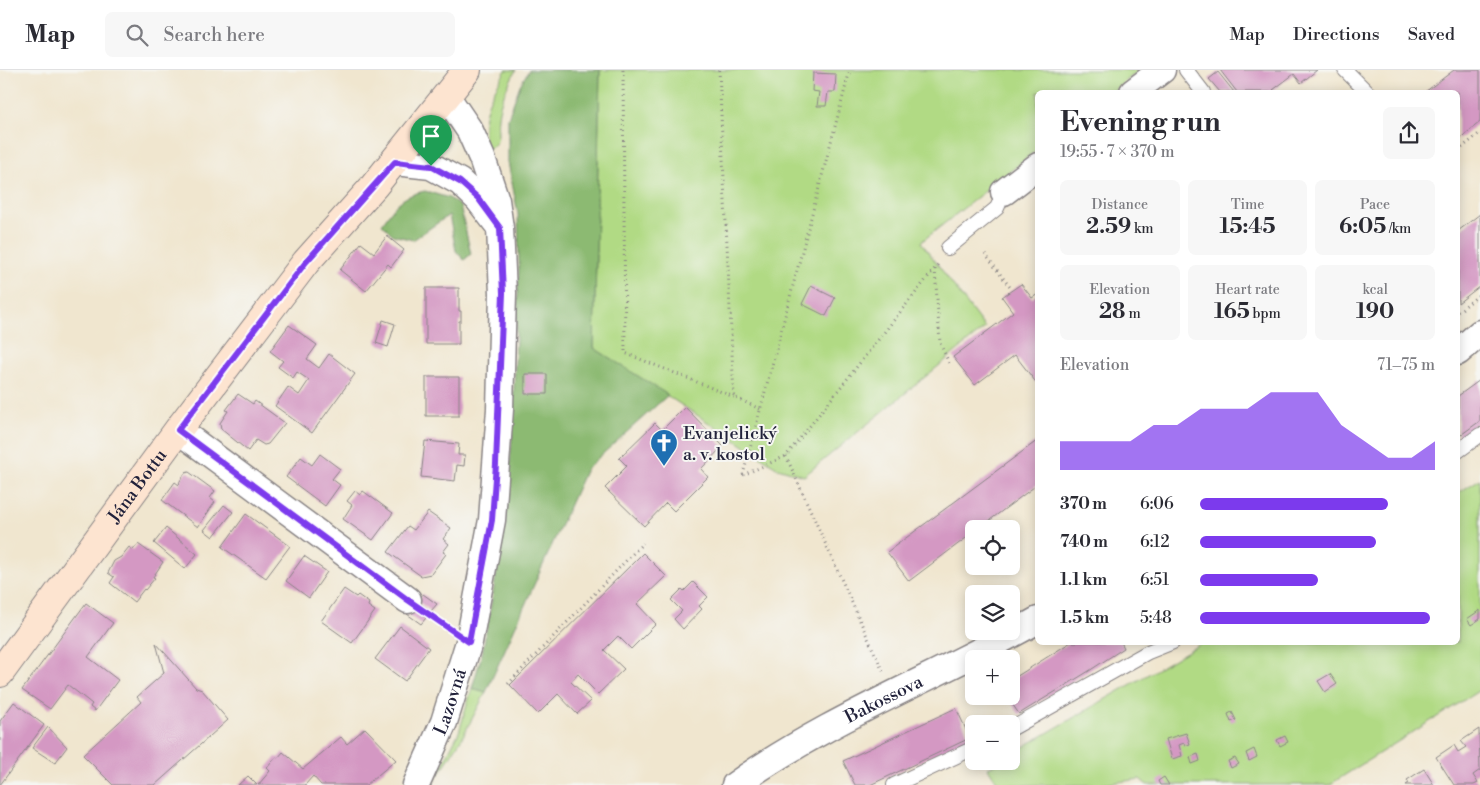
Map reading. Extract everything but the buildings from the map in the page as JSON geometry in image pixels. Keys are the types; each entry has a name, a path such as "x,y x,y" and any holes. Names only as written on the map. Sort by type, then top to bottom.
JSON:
{"street":[{"path":"395,162 468,70"},
{"path":"1136,90 1162,70"},
{"name":"Lazovná","path":"416,785 444,722 469,642 492,520 502,343 503,293 500,228 496,200 482,158 470,131 447,97"},
{"path":"395,162 431,166 460,182 478,198 500,228"},
{"name":"Jána Bottu","path":"0,673 178,430 306,262 395,162"},
{"path":"1004,192 1035,168"},
{"path":"1460,350 1480,333"},
{"path":"178,430 408,600"},
{"name":"Bakossova","path":"735,785 782,753 822,730 955,664 1035,622"}],"lane":[{"path":"1186,70 1201,90"},
{"path":"1345,70 1364,90"},
{"path":"948,248 997,208 1004,192"},
{"path":"1460,449 1480,435"},
{"path":"1020,724 1148,652 1166,645"},
{"path":"894,785 965,752"}],"path":[{"path":"623,70 625,353 760,409"},
{"path":"719,70 734,397"},
{"path":"850,70 743,475 786,456 934,269 948,248"},
{"path":"1460,149 1480,133"},
{"path":"985,254 1012,290"},
{"path":"934,269 940,343 949,363"},
{"path":"1460,310 1480,294"},
{"path":"786,456 884,676"},
{"path":"508,684 643,543"},
{"path":"408,600 469,642"}],"green space":[{"path":"506,70 516,70 507,87 501,105 498,117 497,141 494,146 485,150 484,126 487,108"},
{"path":"529,70 600,70 594,348 668,395 586,469 486,692 472,688 482,654 505,526 512,437 519,263 518,214 508,162 508,118 520,85"},
{"path":"600,70 1140,70 1115,90 1035,90 1035,152 921,242 985,328 804,476 778,468 594,348"},
{"path":"425,191 449,198 460,206 471,254 464,260 456,251 449,215 413,240 393,235 382,224 399,202"},
{"path":"1480,479 1480,690 1329,785 1147,785 1140,779 1098,785 999,785 989,770 1020,770 1020,749 1199,645 1460,645 1460,492"},
{"path":"472,688 486,692 462,738 432,785 459,732"}],"place":[{"name":"Evanjelický a. v. kostol","path":"664,467"}],"route":[{"path":"395,162 431,166 460,182 478,198 500,228 503,293 502,353 492,520 482,582 469,642 408,600 178,430 306,262 395,162"}]}
